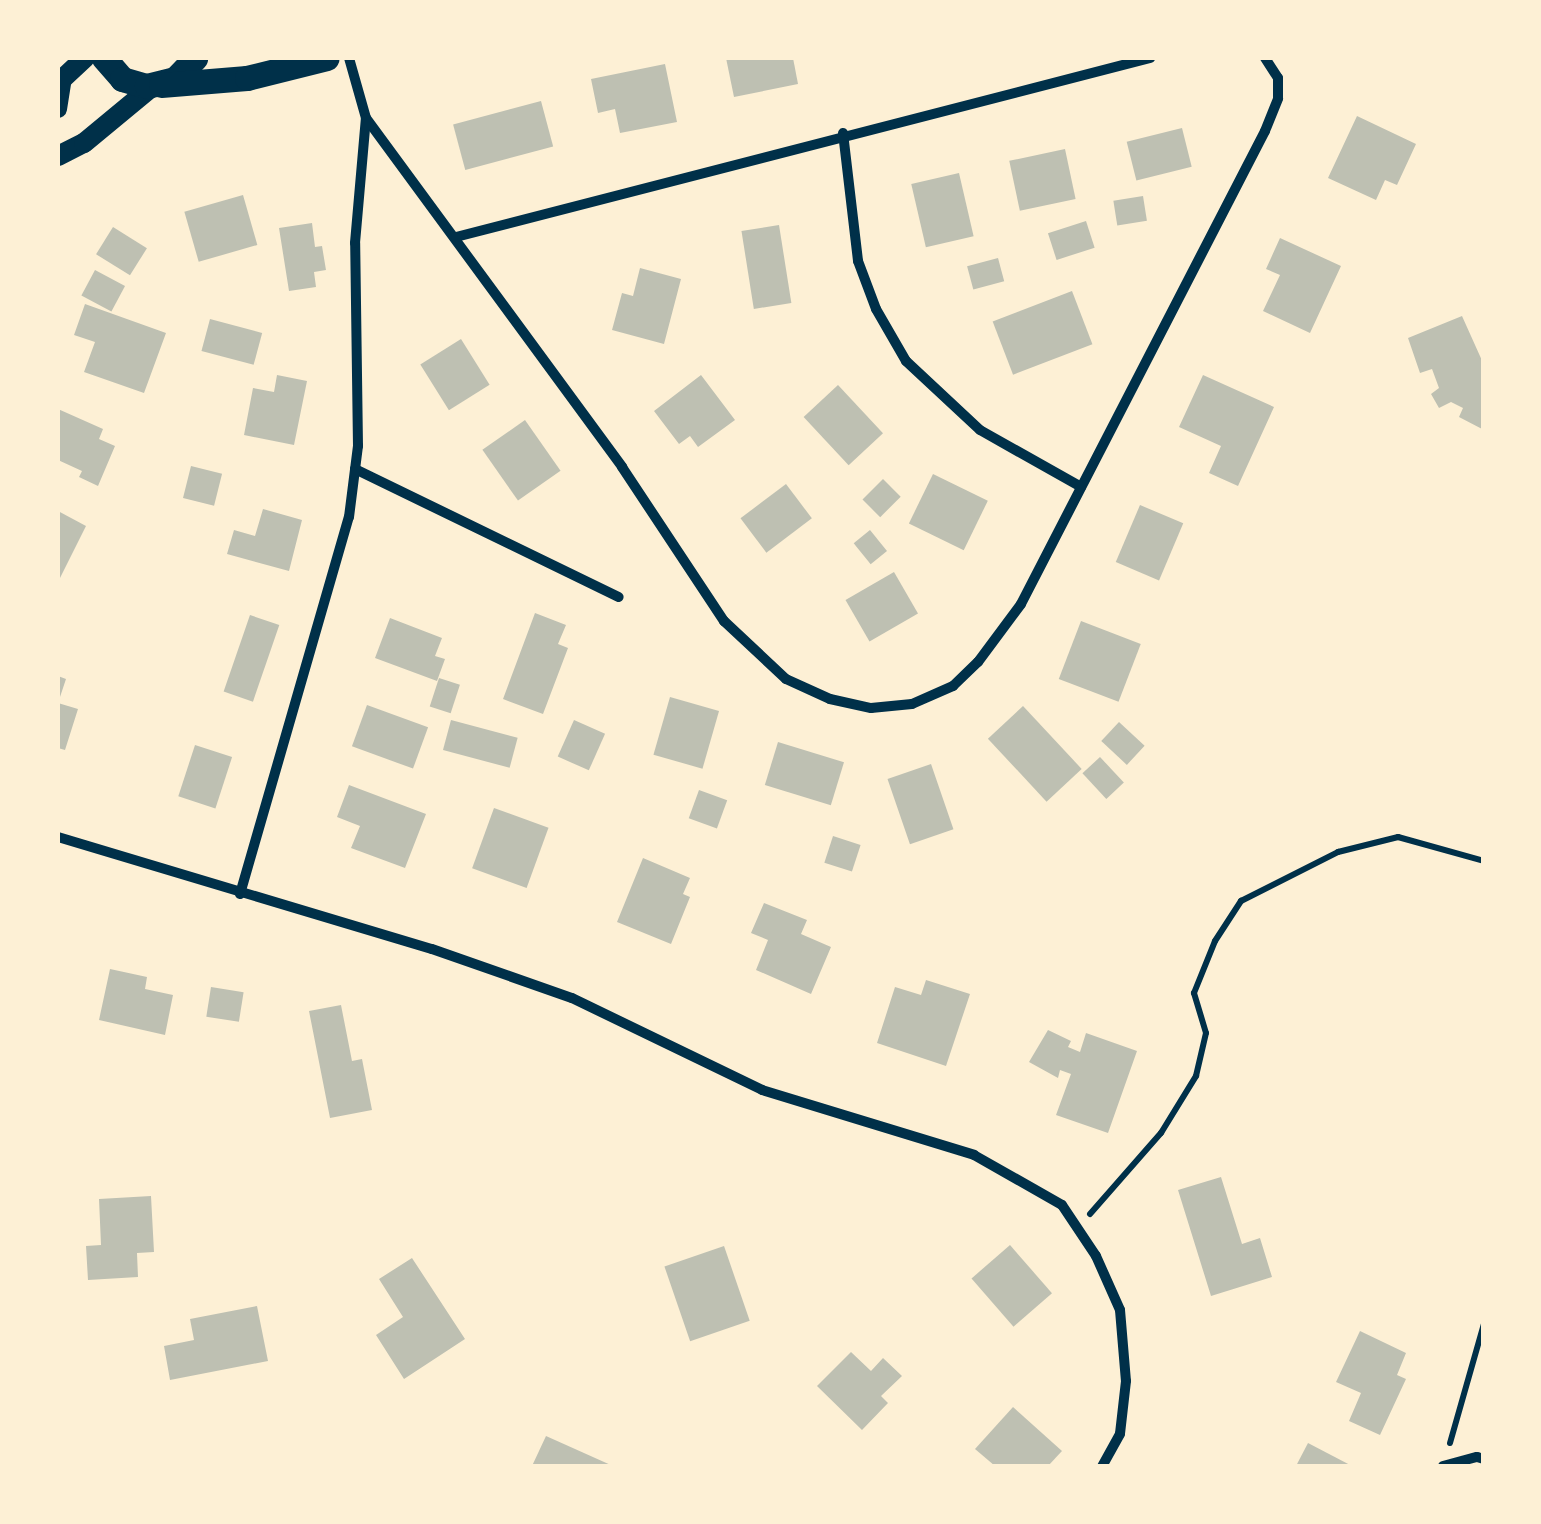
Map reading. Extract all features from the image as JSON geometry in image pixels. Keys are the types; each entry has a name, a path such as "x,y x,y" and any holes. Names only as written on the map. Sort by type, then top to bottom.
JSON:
{"main road":[{"path":"60,81 85,58"},
{"path":"104,58 122,78 157,86 247,78 327,58"},
{"path":"58,156 84,143 157,86 181,74 194,58"}],"street":[{"path":"240,894 340,555 355,469 358,425 354,274 366,118 349,58"},
{"path":"456,237 843,133 1150,58"},
{"path":"366,118 622,467 724,621 786,679 817,694 857,706 889,707 912,704 953,686 978,662 1021,604 1265,131 1278,98 1268,60"},
{"path":"58,109 60,81"},
{"path":"843,133 858,261 876,310 906,361 980,430 1081,487"},
{"path":"355,469 618,597"},
{"path":"58,837 432,950 548,990 618,1018 762,1090 974,1155 1062,1205 1079,1227 1120,1310 1126,1381 1120,1434 1102,1466"},
{"path":"1443,1466 1477,1456 1484,1459"}],"path":[{"path":"1079,1227 1161,1132 1196,1076 1206,1033 1194,993 1215,941 1241,901 1338,852 1398,837 1484,861"},
{"path":"1443,1466 1484,1324"}],"building":[{"path":"726,58 793,58 798,84 734,97"},
{"path":"665,64 677,122 620,133 615,109 598,113 591,79"},
{"path":"541,101 553,146 465,170 453,125"},
{"path":"1357,116 1416,144 1397,185 1385,180 1376,200 1328,178"},
{"path":"1182,128 1192,167 1136,181 1127,142"},
{"path":"1065,149 1076,199 1020,211 1009,161"},
{"path":"959,173 974,236 926,247 911,184"},
{"path":"243,195 257,245 199,262 184,212"},
{"path":"1143,196 1147,221 1117,225 1113,201"},
{"path":"1086,221 1095,248 1057,260 1048,233"},
{"path":"312,223 315,247 322,246 326,270 314,272 316,287 289,291 279,228"},
{"path":"779,225 791,303 754,309 741,231"},
{"path":"113,227 147,248 130,275 96,254"},
{"path":"1280,238 1341,266 1310,333 1263,311 1280,275 1266,269"},
{"path":"998,258 1004,281 973,289 967,266"},
{"path":"640,268 681,279 664,344 612,330 622,293 633,296"},
{"path":"95,270 125,286 111,312 81,296"},
{"path":"1072,291 1092,344 1013,375 993,321"},
{"path":"85,304 166,333 144,393 84,372 95,342 74,335"},
{"path":"1462,316 1484,365 1484,430 1459,417 1463,408 1451,402 1439,408 1431,394 1439,388 1432,369 1420,373 1408,338"},
{"path":"210,319 262,333 254,365 201,351"},
{"path":"461,339 490,385 449,410 420,364"},
{"path":"277,375 307,381 294,445 244,435 253,388 274,392"},
{"path":"701,375 735,420 698,447 690,436 679,444 654,411"},
{"path":"1203,375 1274,407 1238,486 1209,473 1221,446 1179,427"},
{"path":"838,385 883,433 849,465 804,417"},
{"path":"58,409 103,429 99,439 115,446 98,486 79,477 82,471 58,460"},
{"path":"525,420 561,471 518,501 482,450"},
{"path":"191,466 222,474 214,506 183,498"},
{"path":"933,474 988,501 964,550 909,523"},
{"path":"883,479 901,497 880,517 862,500"},
{"path":"786,484 812,518 766,553 740,518"},
{"path":"1140,505 1183,523 1159,580 1116,562"},
{"path":"263,509 302,520 289,571 227,554 234,530 255,536"},
{"path":"58,511 86,526 58,582"},
{"path":"870,530 887,551 871,564 854,543"},
{"path":"894,572 918,614 870,642 846,600"},
{"path":"535,613 566,625 558,644 568,648 543,714 503,699"},
{"path":"250,615 279,625 253,702 224,692"},
{"path":"390,618 442,638 435,656 445,659 437,681 375,658"},
{"path":"1081,621 1141,644 1119,702 1059,679"},
{"path":"58,676 66,679 58,703"},
{"path":"439,678 460,685 451,713 430,707"},
{"path":"670,697 719,711 702,769 653,755"},
{"path":"58,703 78,709 65,750 58,748"},
{"path":"367,705 428,727 413,769 352,746"},
{"path":"1023,706 1082,769 1047,802 988,739"},
{"path":"451,720 518,738 510,768 443,750"},
{"path":"574,720 605,734 589,770 558,757"},
{"path":"1119,722 1145,746 1127,765 1101,741"},
{"path":"778,742 844,762 831,805 765,785"},
{"path":"195,745 232,757 215,808 178,796"},
{"path":"1100,757 1124,783 1106,799 1082,773"},
{"path":"931,764 953,829 910,844 888,779"},
{"path":"349,785 426,814 405,868 351,848 360,826 337,817"},
{"path":"699,790 727,800 717,828 689,818"},
{"path":"494,808 549,828 527,888 472,868"},
{"path":"833,836 861,845 852,872 824,863"},
{"path":"643,858 690,878 683,894 690,897 671,944 617,922"},
{"path":"764,903 807,920 801,934 831,947 811,994 756,970 768,940 751,933"},
{"path":"110,969 147,977 145,989 173,995 165,1035 99,1020"},
{"path":"926,980 970,994 946,1066 877,1043 895,987 921,995"},
{"path":"211,987 244,992 239,1022 206,1017"},
{"path":"341,1005 352,1061 362,1059 372,1110 330,1118 309,1011"},
{"path":"1048,1030 1071,1041 1068,1047 1080,1052 1086,1033 1137,1051 1108,1133 1056,1115 1071,1074 1060,1070 1058,1078 1029,1062"},
{"path":"1221,1177 1242,1244 1260,1238 1272,1277 1211,1296 1178,1190"},
{"path":"151,1196 154,1252 137,1253 138,1277 88,1280 86,1246 101,1245 99,1199"},
{"path":"1010,1245 1052,1293 1013,1327 972,1278"},
{"path":"724,1246 750,1321 690,1341 664,1267"},
{"path":"412,1258 465,1339 404,1379 376,1335 403,1317 379,1279"},
{"path":"257,1306 268,1361 170,1380 164,1346 194,1340 190,1319"},
{"path":"1360,1331 1406,1353 1397,1375 1406,1379 1380,1435 1349,1421 1361,1393 1336,1382"},
{"path":"851,1352 871,1371 883,1358 902,1376 881,1396 888,1403 862,1430 817,1386"},
{"path":"1013,1407 1062,1451 1048,1466 995,1466 975,1449"},
{"path":"546,1436 613,1466 532,1466"},
{"path":"1308,1443 1352,1466 1296,1466"}]}
